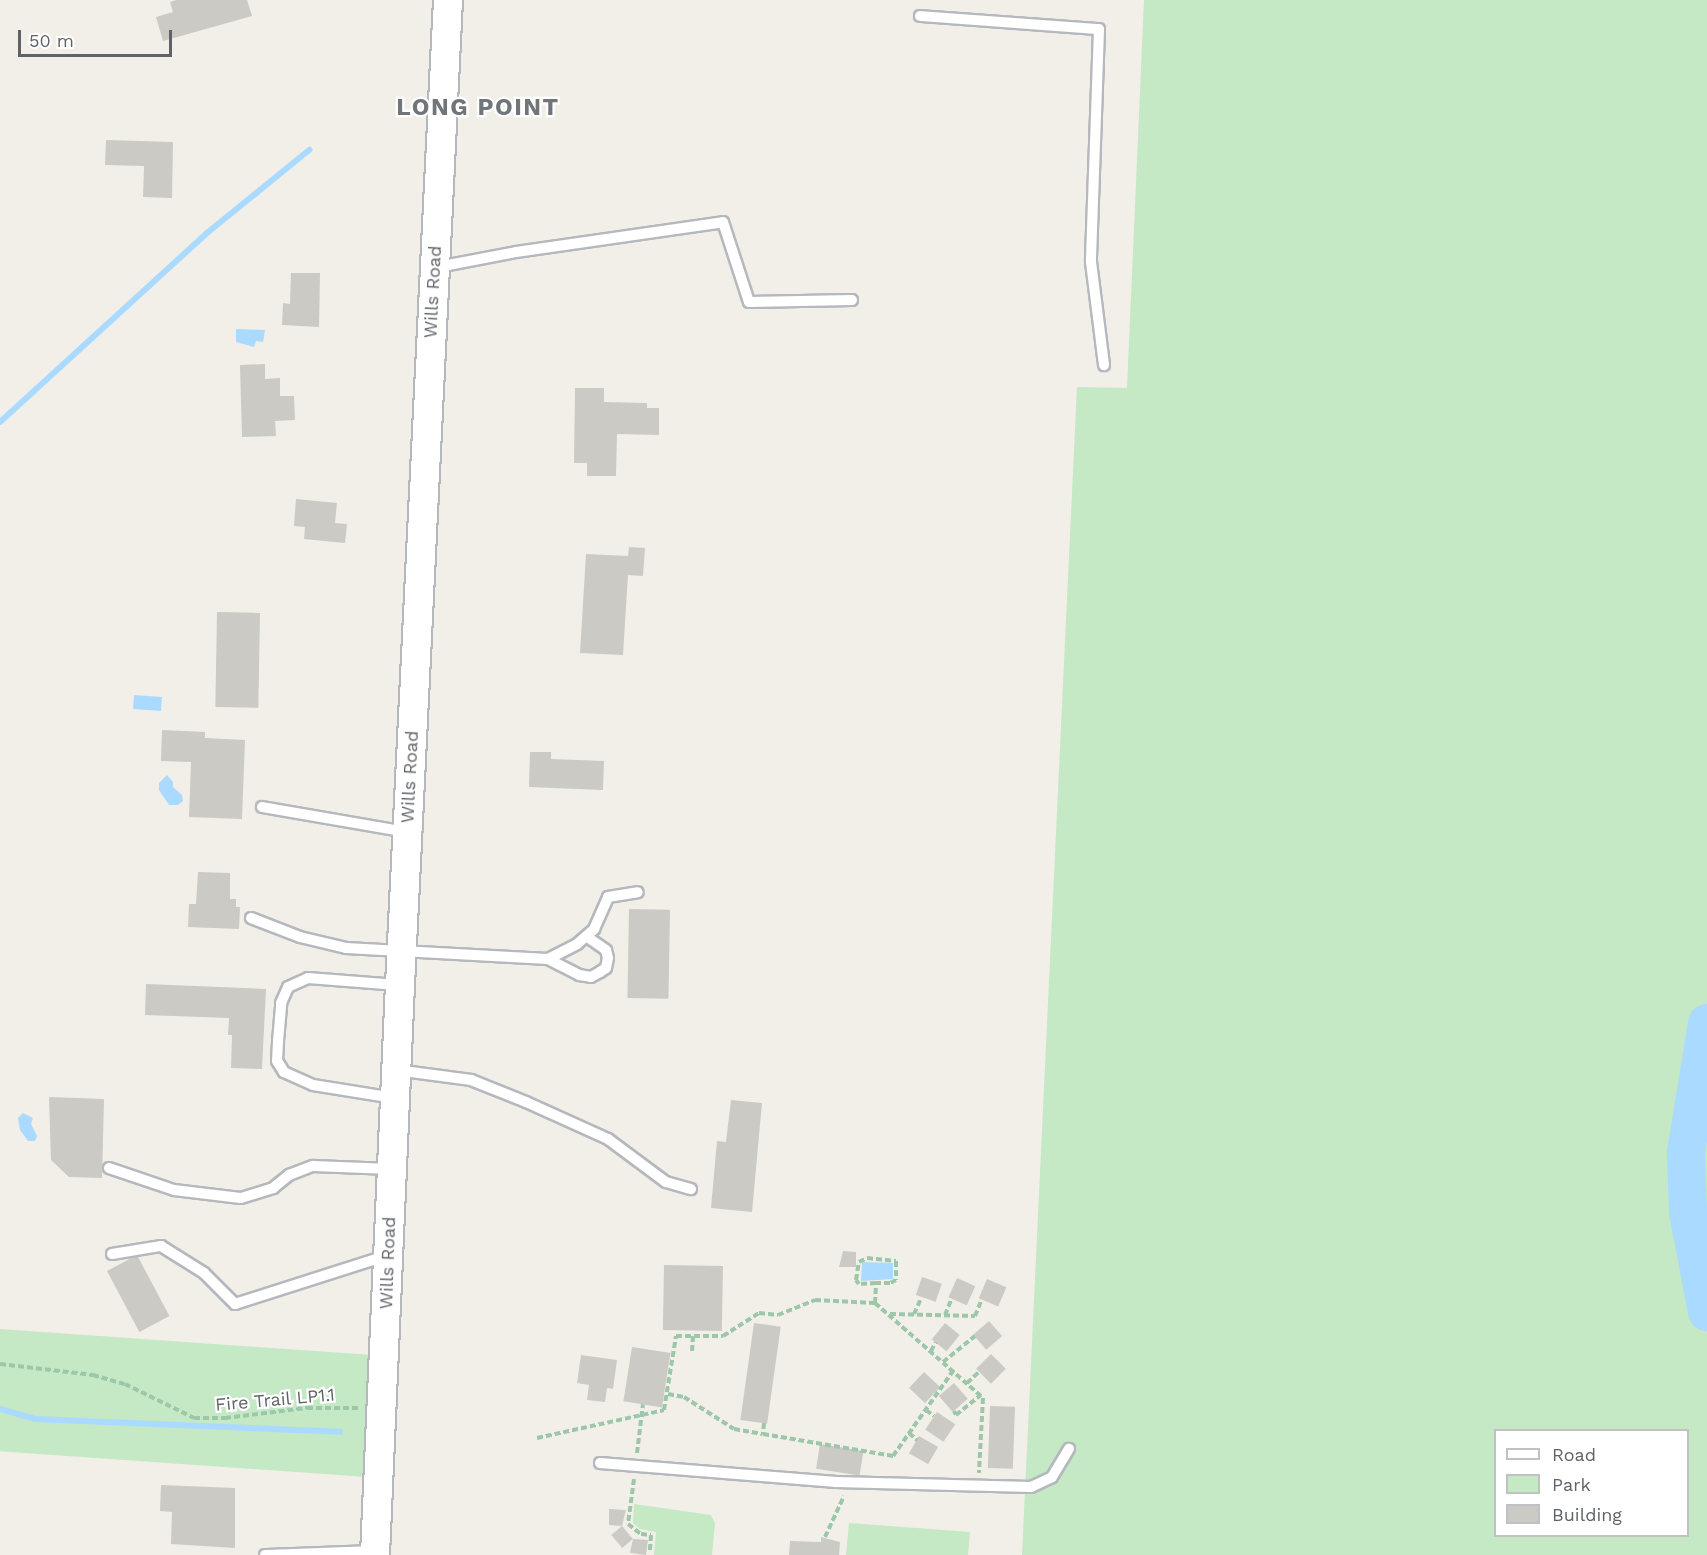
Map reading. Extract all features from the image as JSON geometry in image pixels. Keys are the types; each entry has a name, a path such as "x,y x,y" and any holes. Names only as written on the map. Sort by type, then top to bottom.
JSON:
{"street":[{"name":"Wills Road","path":"375,1553 401,950 447,0"}],"lane":[{"path":"920,16 1099,29 1091,262 1104,365"},
{"path":"434,268 516,252 723,222 749,302 852,300"},
{"path":"262,807 407,832"},
{"path":"549,959 594,929 608,897 638,892"},
{"path":"251,918 327,945 549,959 579,975 591,977 606,968 609,958 606,950 586,936"},
{"path":"400,985 308,978 288,987 281,1003 277,1061 284,1072 314,1085 471,1080 608,1139 666,1182 691,1189"},
{"path":"109,1168 174,1190 241,1198 273,1188 289,1175 313,1167 392,1169"},
{"path":"112,1254 161,1246 204,1273 235,1304 388,1255"},
{"path":"600,1463 851,1482 1031,1487 1052,1477 1069,1449"},
{"path":"265,1555 375,1553"}],"path":[{"path":"867,1258 896,1261 896,1280 890,1283 876,1283 859,1284 855,1280 859,1262 867,1258"},
{"path":"875,1303 876,1283"},
{"path":"914,1314 921,1298"},
{"path":"945,1316 952,1298"},
{"path":"889,1314 975,1316 982,1299"},
{"path":"537,1438 661,1412 666,1407 676,1335 723,1336 759,1313 778,1315 815,1300 875,1303 983,1398 978,1487"},
{"path":"692,1351 693,1336"},
{"path":"943,1362 975,1336"},
{"path":"931,1351 936,1342"},
{"name":"Fire Trail LP1.1","path":"0,1364 93,1375 125,1384 194,1418 225,1418 307,1408 382,1407"},
{"path":"668,1394 684,1397 734,1430 893,1456 953,1371"},
{"path":"967,1383 979,1372"},
{"path":"954,1411 956,1415 981,1395"},
{"path":"926,1410 934,1416"},
{"path":"763,1434 764,1424"},
{"path":"909,1433 917,1440"},
{"path":"825,1537 851,1482"}],"green space":[{"path":"1144,0 1707,0 1707,1555 1022,1555 1077,387 1127,388"},
{"path":"0,1329 376,1355 368,1477 0,1451"},
{"path":"634,1504 711,1515 715,1523 712,1555 654,1555 656,1532 640,1529 633,1523"},
{"path":"849,1523 970,1532 968,1555 846,1555"}],"water":[{"path":"236,329 265,330 263,342 256,341 254,347 236,342"},
{"path":"134,695 162,697 161,711 133,709"},
{"path":"167,775 173,782 173,787 182,795 183,801 178,805 169,805 159,790 159,783"},
{"path":"23,1113 33,1118 31,1124 37,1136 35,1141 28,1141 20,1130 18,1118"},
{"path":"862,1262 893,1263 893,1279 861,1281"}],"building":[{"path":"176,0 247,0 252,16 163,41 156,17 173,12 170,2"},
{"path":"106,140 173,142 172,198 143,197 144,166 105,165"},
{"path":"291,273 320,273 319,327 282,325 283,303 290,304"},
{"path":"265,364 265,379 280,378 280,396 294,396 295,420 275,421 276,436 242,437 240,365"},
{"path":"575,388 604,388 604,402 647,403 647,408 659,408 659,435 617,434 616,476 587,476 587,463 574,463"},
{"path":"296,499 337,503 335,523 347,524 345,543 304,539 305,527 294,526"},
{"path":"629,547 645,548 643,576 628,575 623,655 580,653 586,554 628,556"},
{"path":"217,612 260,613 258,708 215,707"},
{"path":"162,730 205,732 205,738 245,740 242,819 189,817 191,762 161,761"},
{"path":"530,752 551,752 551,759 604,761 603,790 529,787"},
{"path":"198,872 230,873 230,899 236,899 236,907 240,907 239,929 188,927 189,904 196,904"},
{"path":"629,909 670,910 668,999 627,998"},
{"path":"146,984 266,989 262,1069 231,1068 232,1035 228,1035 229,1018 145,1015"},
{"path":"49,1097 104,1099 102,1178 69,1177 51,1160"},
{"path":"731,1100 762,1103 752,1212 711,1208 717,1141 726,1142"},
{"path":"843,1251 856,1252 856,1267 839,1267"},
{"path":"137,1255 169,1316 139,1332 107,1271"},
{"path":"664,1265 723,1266 722,1331 663,1330"},
{"path":"922,1277 942,1284 936,1302 916,1295"},
{"path":"957,1278 975,1286 967,1305 948,1297"},
{"path":"987,1279 1006,1287 998,1307 979,1298"},
{"path":"989,1321 1002,1336 986,1350 973,1335"},
{"path":"754,1323 781,1327 767,1424 740,1420"},
{"path":"945,1323 960,1335 947,1351 932,1339"},
{"path":"632,1347 671,1353 662,1407 623,1401"},
{"path":"991,1354 1006,1369 991,1384 976,1369"},
{"path":"581,1355 617,1360 613,1389 607,1388 605,1402 587,1400 589,1385 577,1383"},
{"path":"924,1372 940,1387 925,1403 909,1388"},
{"path":"954,1383 968,1399 953,1412 939,1396"},
{"path":"990,1406 1015,1407 1013,1469 988,1468"},
{"path":"937,1412 955,1424 943,1442 925,1429"},
{"path":"919,1436 938,1447 928,1464 909,1453"},
{"path":"820,1444 863,1451 860,1476 816,1469"},
{"path":"161,1485 235,1488 235,1548 171,1544 172,1512 160,1511"},
{"path":"609,1509 626,1510 622,1526 609,1525"},
{"path":"622,1526 633,1539 622,1548 611,1535"},
{"path":"821,1537 840,1542 839,1555 789,1555 790,1541 821,1542"},
{"path":"633,1539 648,1540 646,1555 630,1553"}],"waterway":[{"path":"0,422 207,233 309,150"},
{"path":"1707,1023 1686,1153 1688,1213 1707,1312"},
{"path":"0,1409 35,1419 340,1432"}],"district":[{"name":"LONG POINT","path":"478,108"}]}
